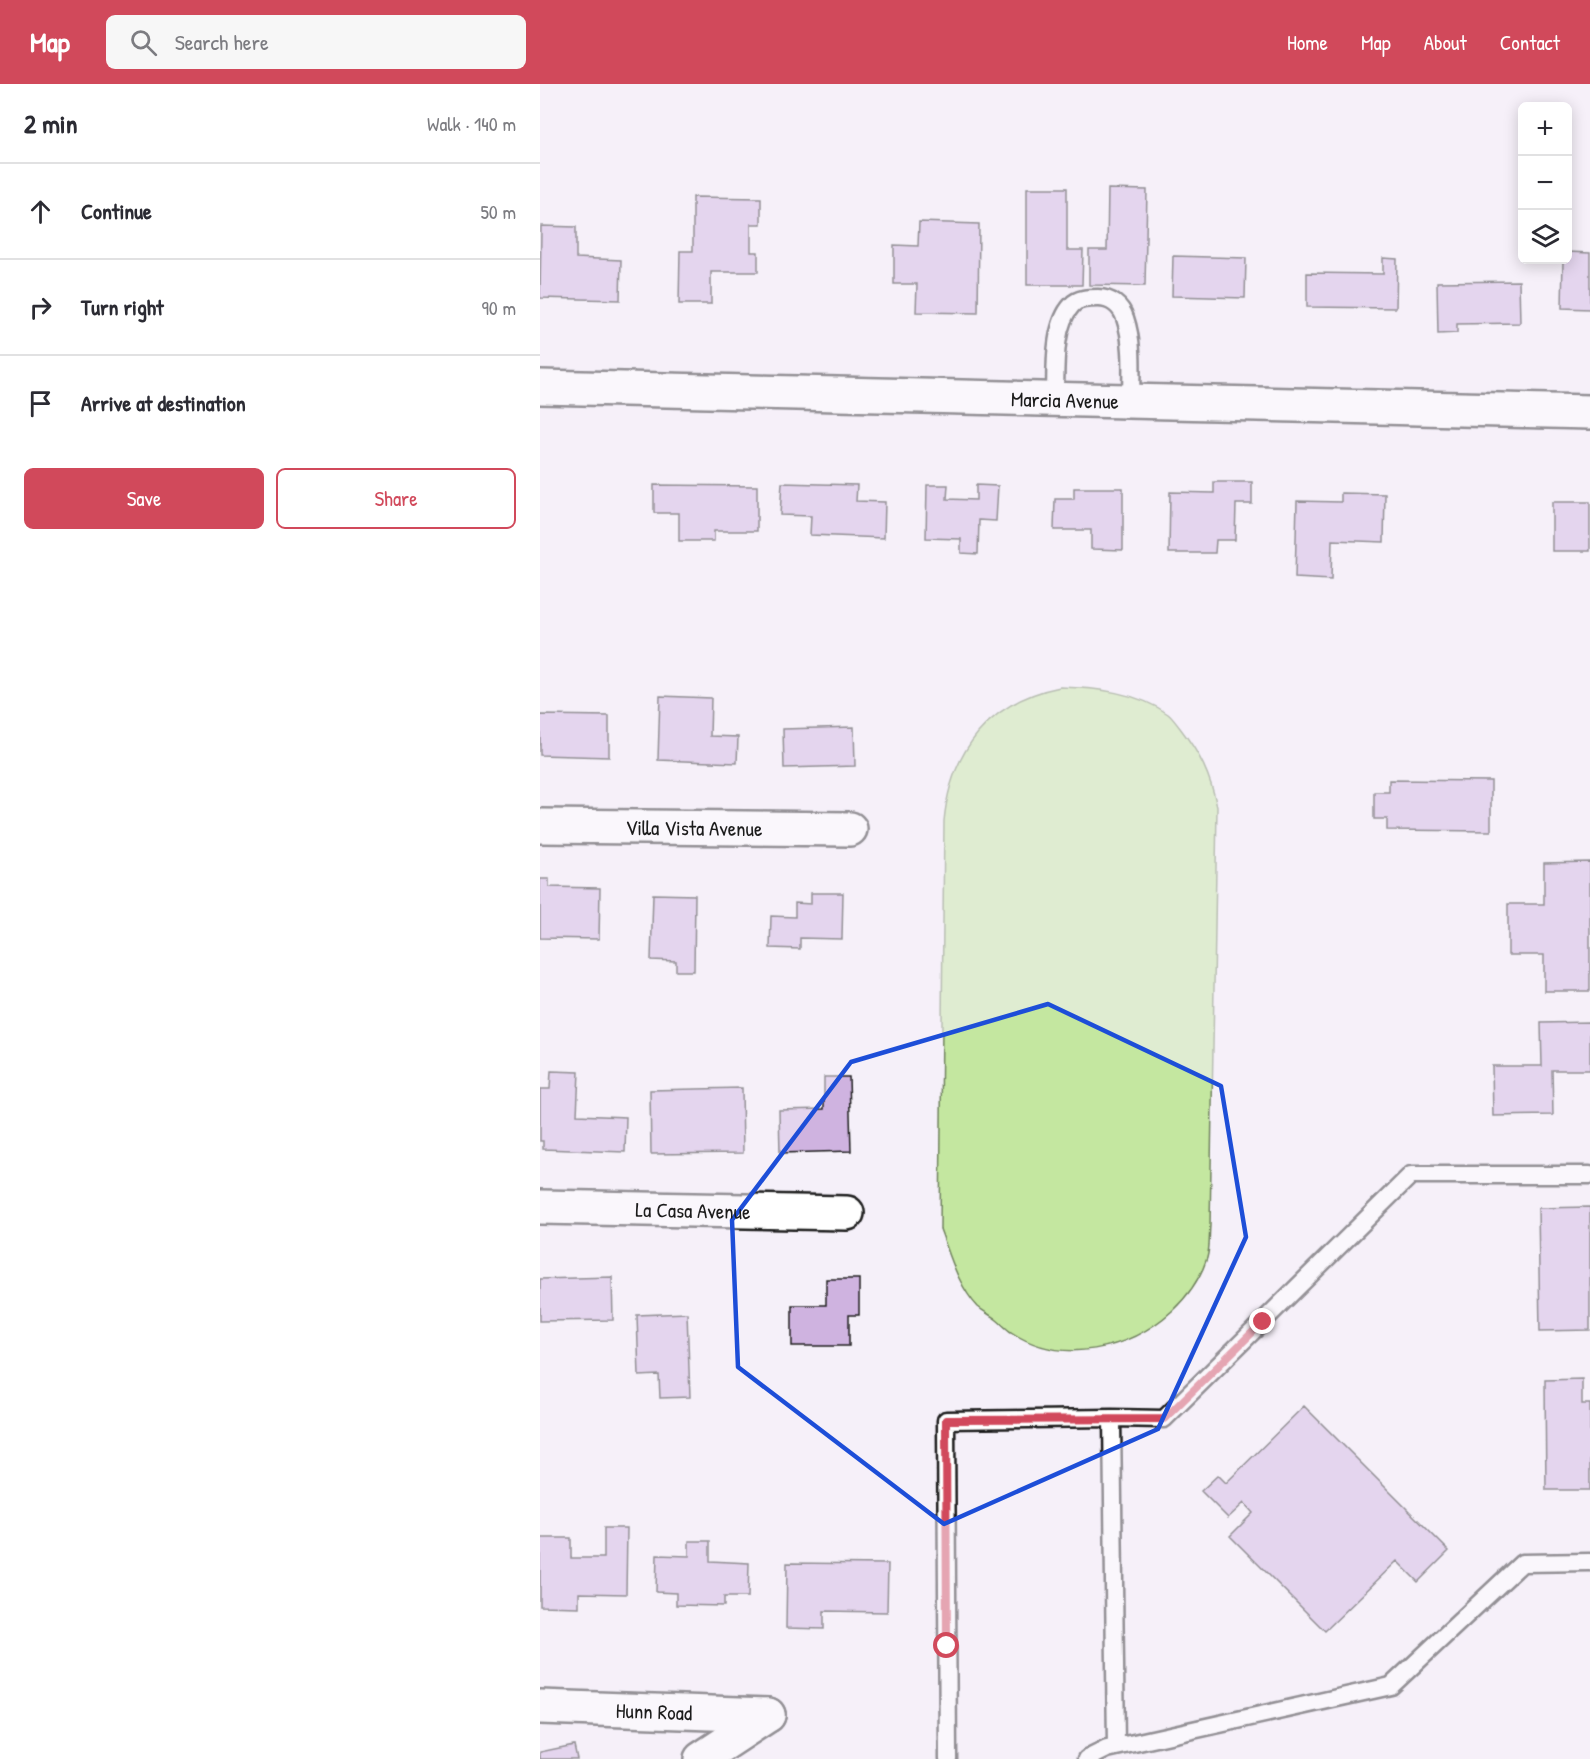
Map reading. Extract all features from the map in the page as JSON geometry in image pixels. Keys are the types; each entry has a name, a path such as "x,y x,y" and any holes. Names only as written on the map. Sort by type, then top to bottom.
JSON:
{"street":[{"name":"Marcia Avenue","path":"540,387 1590,412"},
{"name":"Villa Vista Avenue","path":"540,826 850,829"},
{"name":"La Casa Avenue","path":"540,1207 847,1213"},
{"name":"Hunn Road","path":"540,1707 768,1715 701,1759"}],"lane":[{"path":"1055,399 1056,350 1065,315 1073,304 1086,298 1102,298 1117,304 1125,318 1132,356 1131,401"},
{"path":"948,1759 946,1420 1164,1419 1411,1175 1590,1175"},
{"path":"1112,1418 1116,1748"},
{"path":"1087,1759 1116,1748 1391,1686 1522,1563 1590,1562"}],"highlighted area":[{"path":"1048,1004 1221,1086 1246,1237 1158,1429 944,1524 738,1367 732,1220 851,1062"}],"green space":[{"path":"1060,687 1102,690 1130,696 1168,714 1199,756 1211,784 1217,807 1210,1226 1207,1258 1201,1273 1188,1293 1172,1311 1155,1324 1136,1336 1116,1344 1073,1351 1052,1349 1031,1342 1009,1331 978,1307 960,1280 940,1229 944,821 948,796 955,772 965,752 978,733 994,717 1013,704 1035,694"}],"building":[{"path":"1027,188 1067,188 1067,250 1083,250 1082,285 1027,285"},
{"path":"1108,189 1147,190 1145,286 1089,285 1089,250 1107,250"},
{"path":"693,197 761,198 761,224 751,224 751,252 758,252 758,272 711,272 711,304 679,304 680,251 693,251"},
{"path":"919,222 979,224 978,313 916,312 917,284 894,284 894,245 918,246"},
{"path":"541,226 576,227 576,258 621,260 620,300 540,298"},
{"path":"1572,252 1590,253 1590,309 1562,308 1563,264 1572,264"},
{"path":"1173,256 1246,258 1245,298 1172,296"},
{"path":"1383,258 1397,259 1396,308 1307,307 1307,273 1383,274"},
{"path":"1519,281 1520,323 1457,324 1457,333 1438,334 1437,282"},
{"path":"1214,482 1252,482 1252,504 1236,504 1235,540 1216,540 1215,553 1169,553 1170,492 1214,493"},
{"path":"782,483 857,485 856,501 885,502 884,538 810,535 811,516 780,515"},
{"path":"654,485 757,486 757,531 714,531 714,541 679,541 679,513 654,513"},
{"path":"927,485 948,485 947,499 976,500 976,485 998,486 996,521 979,520 978,554 961,553 961,539 926,538"},
{"path":"1074,488 1123,488 1123,550 1091,549 1091,530 1054,530 1055,499 1074,499"},
{"path":"1341,493 1385,494 1384,542 1332,540 1331,580 1295,578 1297,501 1341,502"},
{"path":"1552,502 1590,502 1590,551 1552,551"},
{"path":"660,696 711,698 710,736 738,737 737,763 658,760"},
{"path":"540,715 609,716 609,757 540,755"},
{"path":"854,727 855,766 784,768 783,729"},
{"path":"1389,780 1491,781 1491,831 1387,830 1387,819 1374,819 1374,792 1389,792"},
{"path":"1590,862 1590,991 1544,991 1544,955 1508,955 1508,904 1544,904 1544,863"},
{"path":"540,879 549,879 549,887 600,888 599,939 540,938"},
{"path":"811,893 843,893 842,939 800,938 800,949 770,948 771,916 795,917 795,903 811,904"},
{"path":"653,894 695,895 694,971 676,971 676,961 651,960"},
{"path":"1590,1022 1590,1070 1552,1070 1553,1115 1493,1116 1492,1066 1542,1066 1541,1023"},
{"path":"551,1071 579,1072 577,1115 626,1117 625,1152 543,1149 543,1141 540,1141 540,1089 550,1089"},
{"path":"824,1077 849,1077 851,1151 780,1153 779,1110 824,1109"},
{"path":"742,1088 743,1153 651,1154 650,1090"},
{"path":"1590,1207 1590,1330 1540,1331 1538,1208"},
{"path":"612,1277 613,1320 540,1321 540,1279"},
{"path":"826,1279 859,1279 859,1315 849,1315 849,1346 792,1346 792,1305 826,1305"},
{"path":"687,1313 690,1397 660,1398 659,1375 639,1376 637,1315"},
{"path":"1582,1379 1582,1404 1590,1404 1590,1490 1546,1490 1545,1380"},
{"path":"1304,1406 1449,1551 1418,1582 1397,1561 1325,1631 1230,1536 1253,1513 1244,1503 1228,1518 1201,1491 1218,1475 1226,1483"},
{"path":"604,1528 627,1528 626,1594 579,1593 579,1607 540,1606 540,1538 571,1538 571,1558 604,1558"},
{"path":"689,1541 710,1541 710,1561 749,1563 748,1597 724,1597 724,1606 676,1605 676,1593 656,1592 657,1555 689,1556"},
{"path":"787,1563 888,1564 887,1612 824,1611 824,1629 786,1628"},
{"path":"574,1745 577,1759 540,1759 540,1752"}],"route":[{"path":"947,1646 946,1420 1164,1419 1263,1322"}]}
